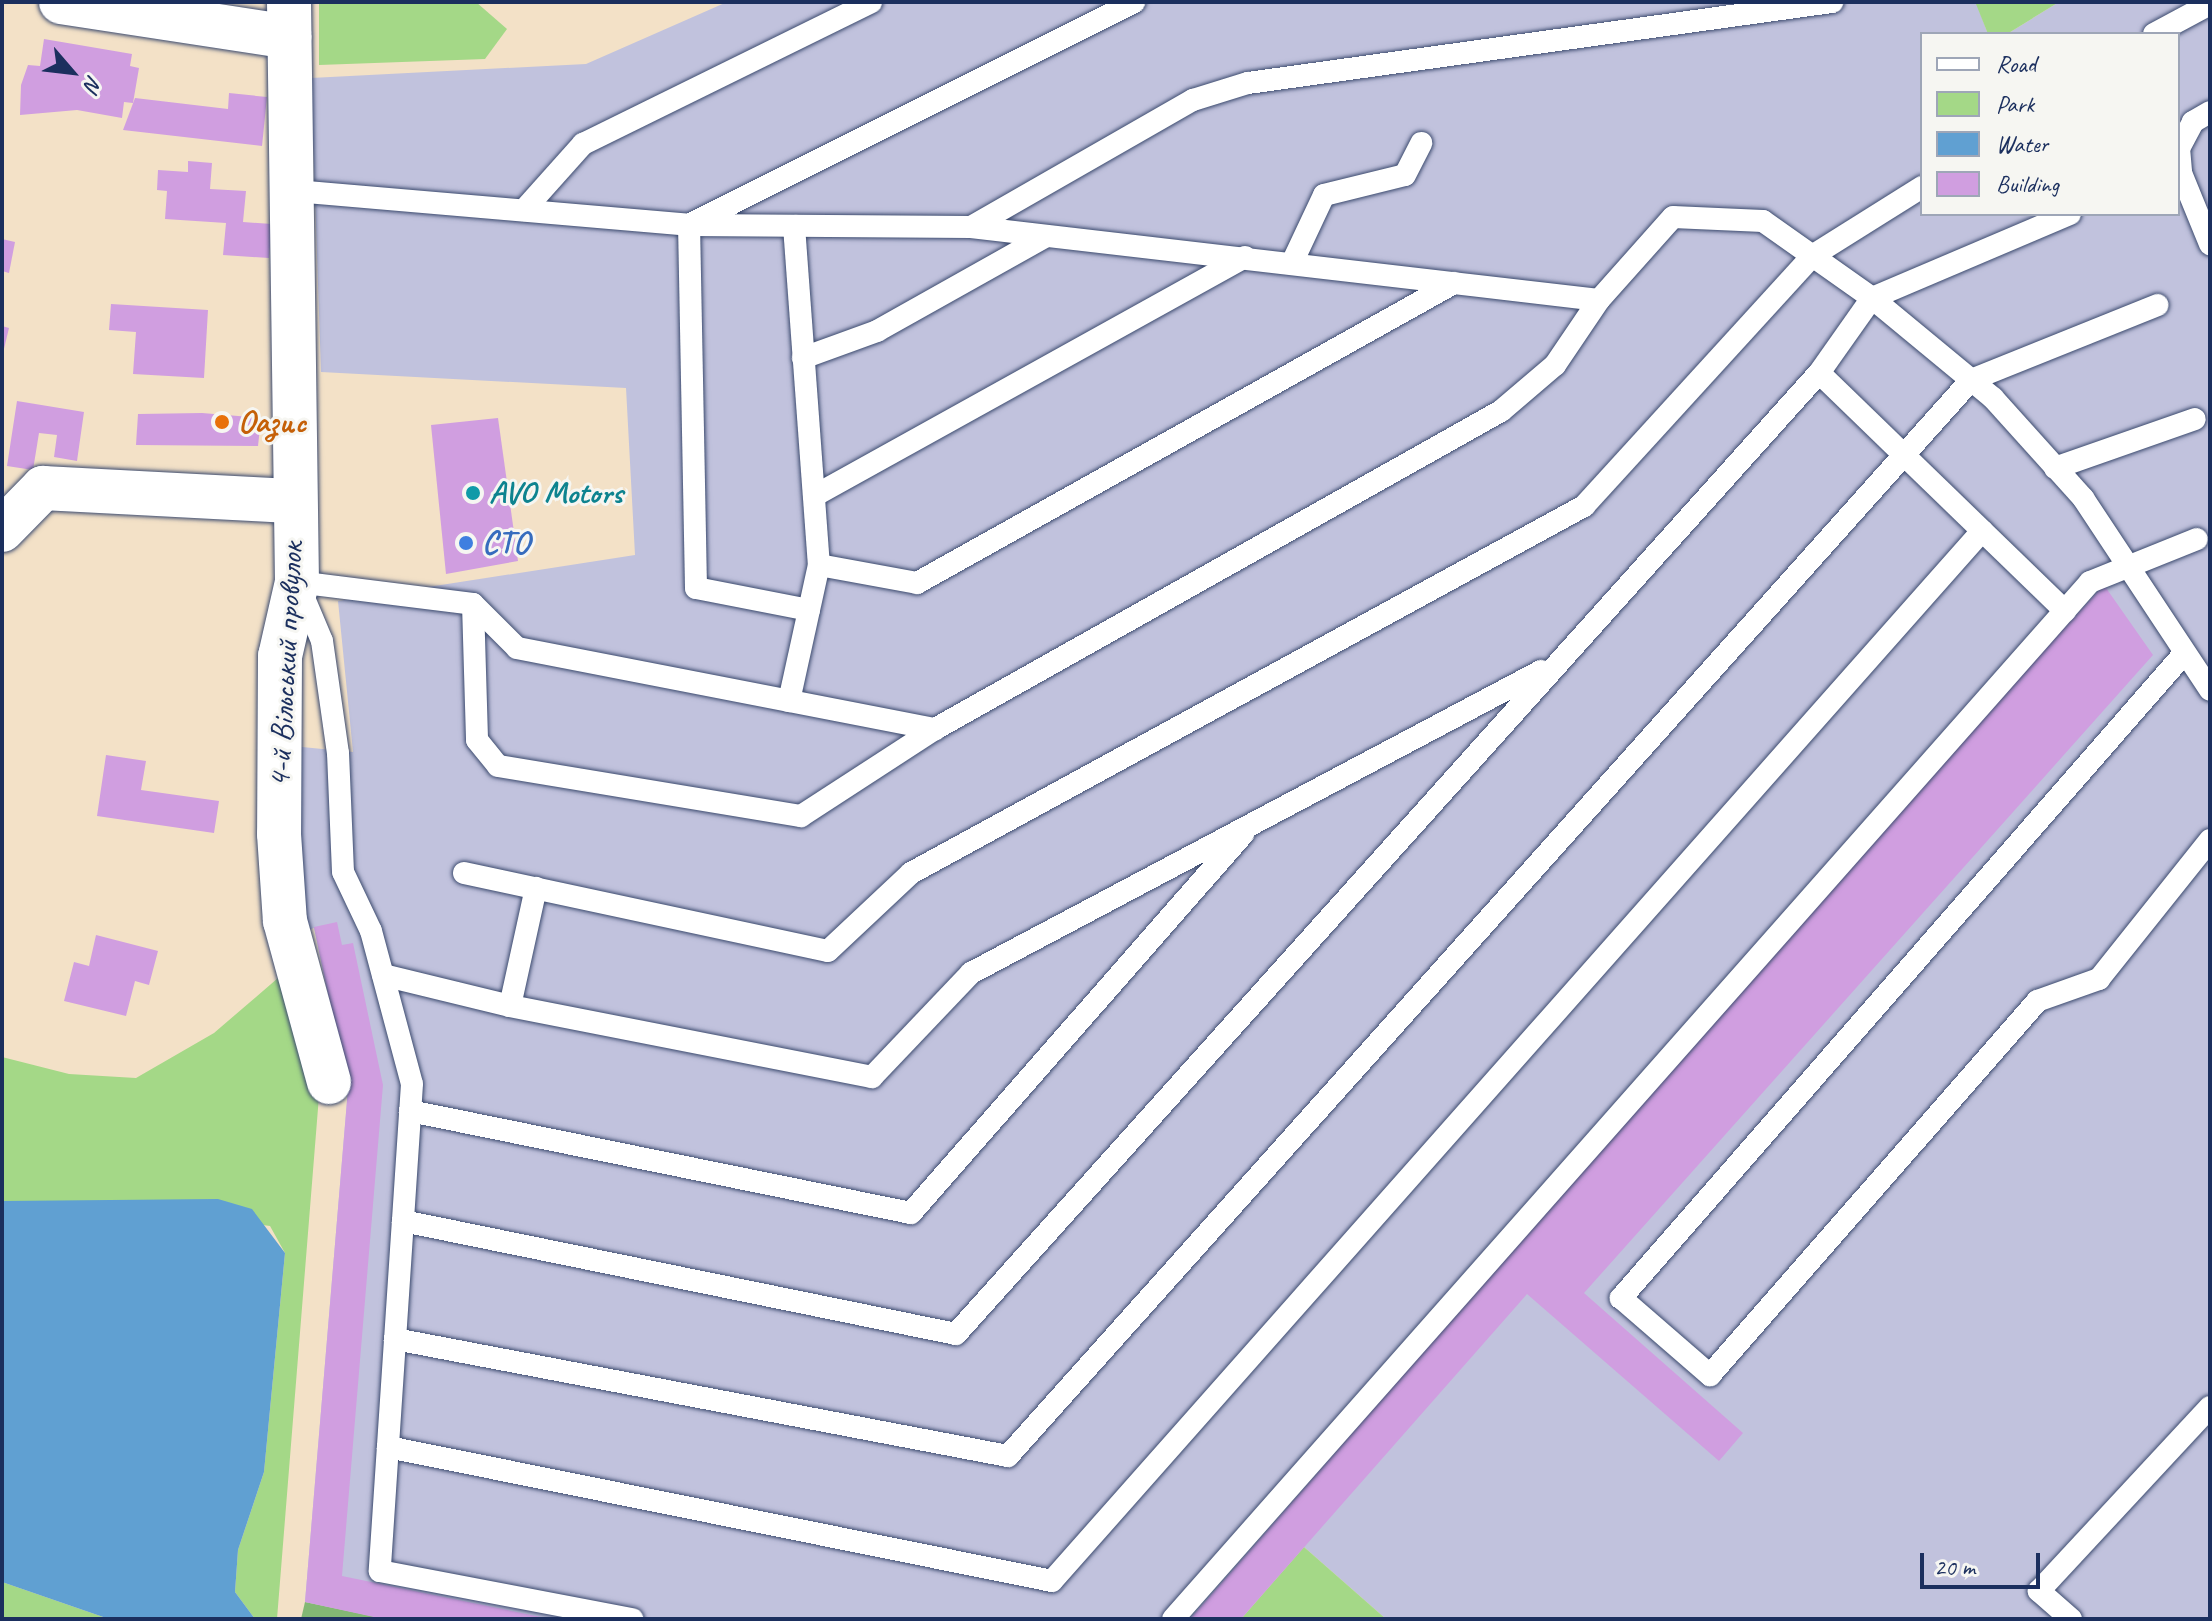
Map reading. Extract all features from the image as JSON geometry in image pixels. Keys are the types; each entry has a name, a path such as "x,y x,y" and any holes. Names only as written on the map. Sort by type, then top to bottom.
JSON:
{"street":[{"path":"61,2 289,19"},
{"name":"4-й Вільський провулок","path":"289,19 295,191 291,501 297,582 280,656 285,921 329,1082"},
{"path":"2,530 43,488 291,501"}],"lane":[{"path":"524,210 583,144 871,2"},
{"path":"689,225 1134,2"},
{"path":"971,227 1193,100 1248,83 1832,2"},
{"path":"2158,32 2210,4"},
{"path":"2180,146 2193,122 2210,112"},
{"path":"1292,263 1324,195 1405,175 1421,143"},
{"path":"2180,160 2181,173 2210,244"},
{"path":"464,873 828,951 911,873 1584,506 1812,256 1920,188"},
{"path":"295,191 689,225 971,227 1599,300"},
{"path":"403,1221 956,1334 1819,373 1872,298 2065,216"},
{"path":"473,604 477,740 498,766 801,816 935,729 1501,411 1555,365 1599,300 1673,217 1763,221 1872,298 1971,380 2055,468 2124,564 2182,656 2210,690"},
{"path":"689,225 696,588 809,610"},
{"path":"789,701 819,565 794,226"},
{"path":"803,358 877,331 1046,236"},
{"path":"814,496 1245,257"},
{"path":"819,565 917,583 1454,283"},
{"path":"395,1339 1008,1456 1901,452 1971,380 2158,305"},
{"path":"1819,373 2065,611"},
{"path":"2055,468 2195,419"},
{"path":"388,1447 1052,1581 1982,531"},
{"path":"1173,1619 2090,582 2124,564 2197,539"},
{"path":"297,582 473,604 517,648 935,729"},
{"path":"297,582 322,641 338,753 343,872 383,975 412,1084 380,1571 632,1619"},
{"path":"2182,656 1621,1298 1710,1375 2037,1001 2099,979 2210,840"},
{"path":"383,975 510,1006 872,1077 971,973 1556,663"},
{"path":"410,1111 911,1213 1251,824"},
{"path":"510,1006 536,888"},
{"path":"2071,1619 2039,1591 2210,1407"}],"shaded area":[{"path":"727,2 1976,2 1987,32 1920,32 1920,216 2180,216 2180,32 2010,32 2059,2 2210,2 2210,1619 1386,1619 1304,1547 1241,1619 386,1619 305,1602 348,1089 314,928 308,930 292,746 353,752 338,601 635,555 626,388 321,372 311,78 586,64"}],"green space":[{"path":"319,2 476,2 507,29 485,59 319,65"},
{"path":"2059,2 2010,32 1987,32 1976,4"},
{"path":"278,978 319,1096 277,1619 255,1619 235,1592 238,1550 264,1472 285,1253 270,1226 93,1201 2,1201 2,1057 69,1074 136,1078 214,1033"},
{"path":"1304,1547 1386,1619 1241,1619"},
{"path":"2,1582 109,1619 2,1619"},
{"path":"305,1602 386,1619 301,1619"}],"water":[{"path":"218,1199 252,1209 285,1253 264,1472 238,1550 235,1592 255,1619 109,1619 2,1582 2,1201"}],"building":[{"path":"44,39 132,54 130,66 139,68 133,103 124,102 122,118 77,110 20,115 21,85 28,65 40,66"},
{"path":"229,93 267,97 262,146 123,130 135,98 228,109"},
{"path":"188,161 212,163 210,189 246,191 243,222 272,224 269,258 223,255 226,223 165,219 167,191 157,190 158,170 188,172"},
{"path":"2,239 15,242 9,273 2,271"},
{"path":"111,304 208,310 204,378 133,374 136,332 109,330"},
{"path":"2,326 9,328 3,353 2,352"},
{"path":"17,401 84,412 77,461 54,457 57,435 39,433 33,470 7,466"},
{"path":"202,413 261,418 258,446 136,445 138,414"},
{"name":"AVO Motors","path":"498,418 518,561 446,574 431,425"},
{"path":"2104,585 2153,655 1584,1293 1743,1433 1719,1461 1527,1294 1241,1619 1190,1619 1900,806"},
{"path":"106,755 146,761 141,790 219,801 214,833 97,816"},
{"path":"337,922 342,945 353,943 383,1085 342,1576 551,1619 383,1619 305,1602 348,1089 314,927"},
{"path":"96,935 158,951 149,985 135,981 126,1016 64,1001 74,962 89,966"}],"place":[{"name":"Оазис","path":"222,422"},
{"name":"AVO Motors","path":"473,493"},
{"name":"СТО","path":"466,543"}]}
